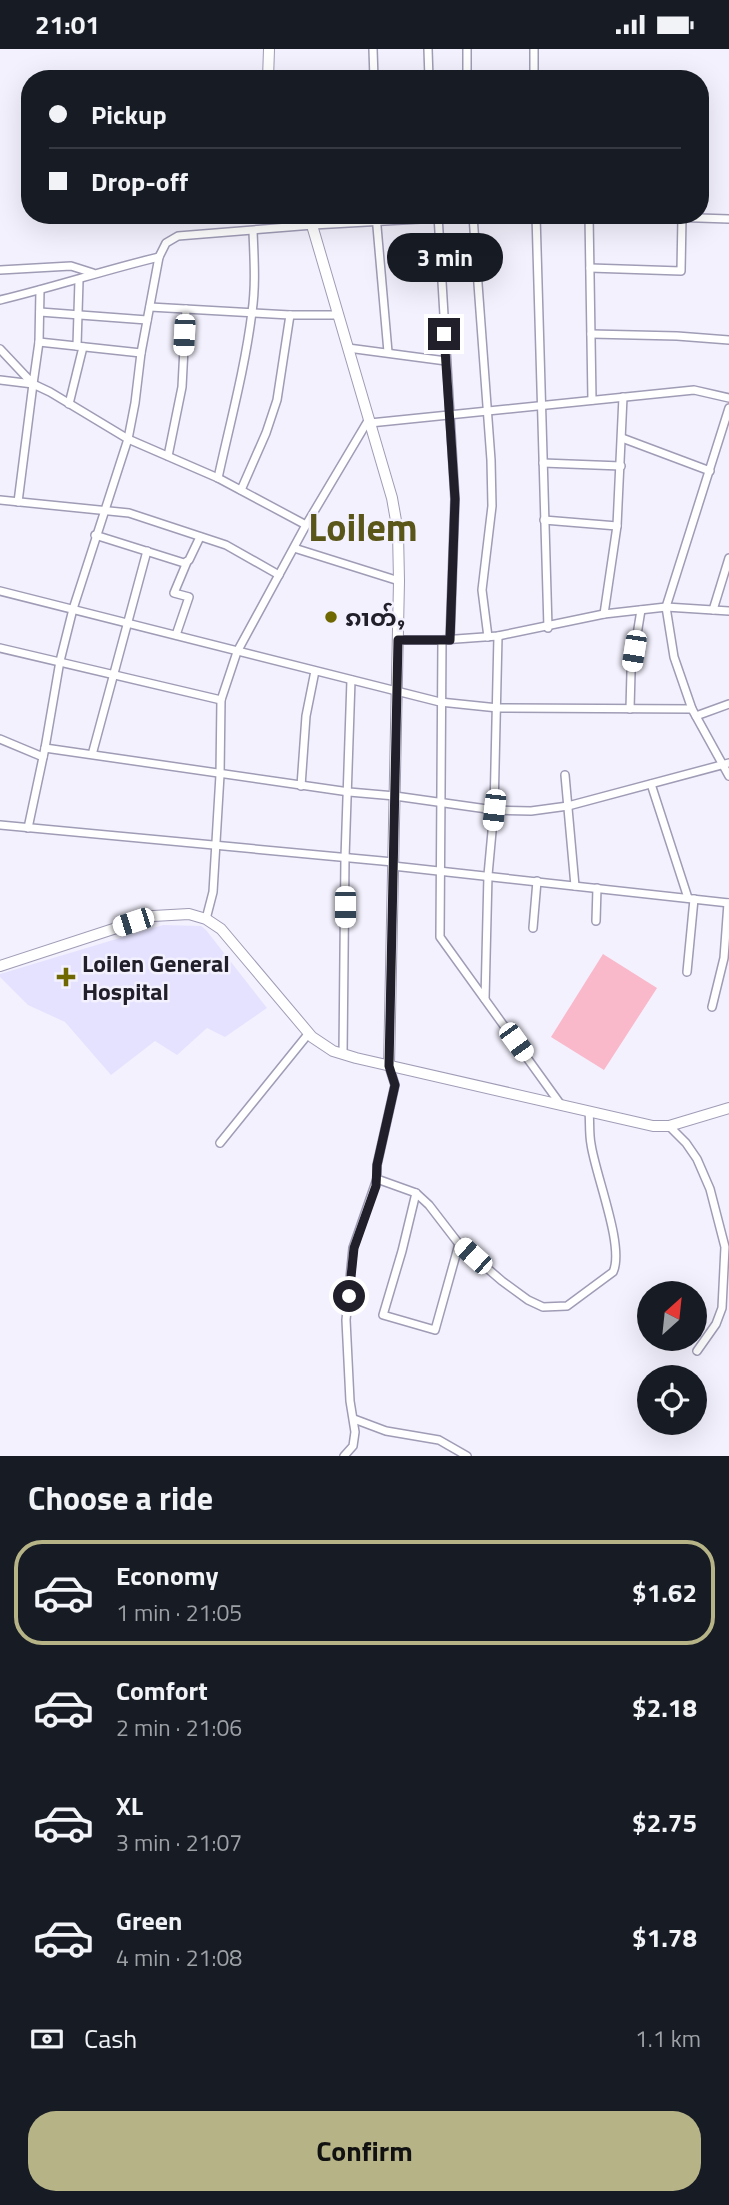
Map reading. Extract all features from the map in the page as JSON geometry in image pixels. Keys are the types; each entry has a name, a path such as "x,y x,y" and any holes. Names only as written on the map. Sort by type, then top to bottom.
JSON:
{"highway":[{"path":"268,70 269,49"},
{"path":"312,224 370,421 398,532 389,1066"},
{"path":"0,966 153,915 189,914 206,919 221,929 309,1033 322,1045 343,1054 653,1126 669,1126 729,1108"}],"street":[{"path":"373,49 374,70"},
{"path":"428,49 429,70"},
{"path":"467,49 467,70"},
{"path":"534,49 534,70"},
{"path":"709,218 729,219"},
{"path":"28,828 60,661 73,609 128,439 159,257 166,243 178,236 253,231 290,224"},
{"path":"377,224 388,352"},
{"path":"438,224 455,499 440,702 440,937 562,1105"},
{"path":"474,224 492,506 482,590 488,637"},
{"path":"536,224 548,628"},
{"path":"589,224 592,400"},
{"path":"590,268 681,271 682,224"},
{"path":"218,478 252,314 253,231"},
{"path":"0,300 159,257"},
{"path":"0,269 71,267 93,273"},
{"path":"69,404 80,347 77,313 79,280"},
{"path":"18,502 39,342 40,290"},
{"path":"150,307 290,316 339,315"},
{"path":"168,456 182,387 186,309"},
{"path":"40,312 147,320"},
{"path":"241,490 266,433 276,400 290,316"},
{"path":"591,334 677,335 729,340"},
{"path":"39,342 141,353"},
{"path":"348,348 446,361"},
{"path":"0,349 33,384 128,439 218,478 306,525"},
{"path":"0,380 33,384"},
{"path":"206,919 213,892 220,775 220,700 237,652 306,525 370,421 694,390 729,398"},
{"path":"604,614 617,526 623,397"},
{"path":"729,408 666,607 674,657 694,713 726,764 729,776"},
{"path":"622,437 710,471"},
{"path":"542,463 621,466"},
{"path":"0,500 129,513 226,545 279,575"},
{"path":"544,520 617,526"},
{"path":"95,535 187,562"},
{"path":"176,635 189,597 174,593 200,537"},
{"path":"294,548 399,581"},
{"path":"93,751 147,551"},
{"path":"713,610 729,558"},
{"path":"0,591 440,702 498,708 631,709 694,713 729,704"},
{"path":"398,640 498,636 548,628 604,614 666,607 729,611"},
{"path":"631,709 631,672 641,610"},
{"path":"485,1000 488,875 494,810 498,708 498,636"},
{"path":"0,648 220,700"},
{"path":"301,786 306,716 315,671"},
{"path":"343,1054 345,858 351,680"},
{"path":"0,740 43,757"},
{"path":"45,748 301,786 494,810 531,811 568,806 726,764"},
{"path":"565,775 575,886"},
{"path":"651,784 691,899 687,972"},
{"path":"0,825 345,858 729,903 727,958 712,1007"},
{"path":"533,928 537,881"},
{"path":"596,921 597,888"},
{"path":"220,1143 309,1033"},
{"path":"344,1456 353,1446 354,1419 349,1401 346,1320 354,1248 377,1179 377,1165 395,1085 389,1066"},
{"path":"377,1179 416,1193 429,1205 459,1244 528,1300 543,1307 567,1306 613,1272 616,1266 616,1249 591,1145 589,1111"},
{"path":"669,1126 697,1159 710,1189 725,1247 722,1308 707,1337"},
{"path":"416,1193 383,1315 435,1330 459,1244"},
{"path":"354,1419 386,1431 439,1440 467,1456"}],"shaded area":[{"path":"163,925 201,926 267,1008 225,1037 207,1028 177,1055 155,1041 111,1075 65,1022 28,1005 0,977 0,974"},
{"path":"603,954 657,988 604,1070 551,1037"}],"place":[{"name":"ၵၢတ်ႇ","path":"331,617"},
{"name":"Loilen General Hospital","path":"66,977"}],"district":[{"name":"Loilem","path":"363,527"}],"route":[{"path":"349,1296 354,1248 376,1186 377,1165 395,1085 389,1066 398,640 450,640 455,499 444,334"}]}
